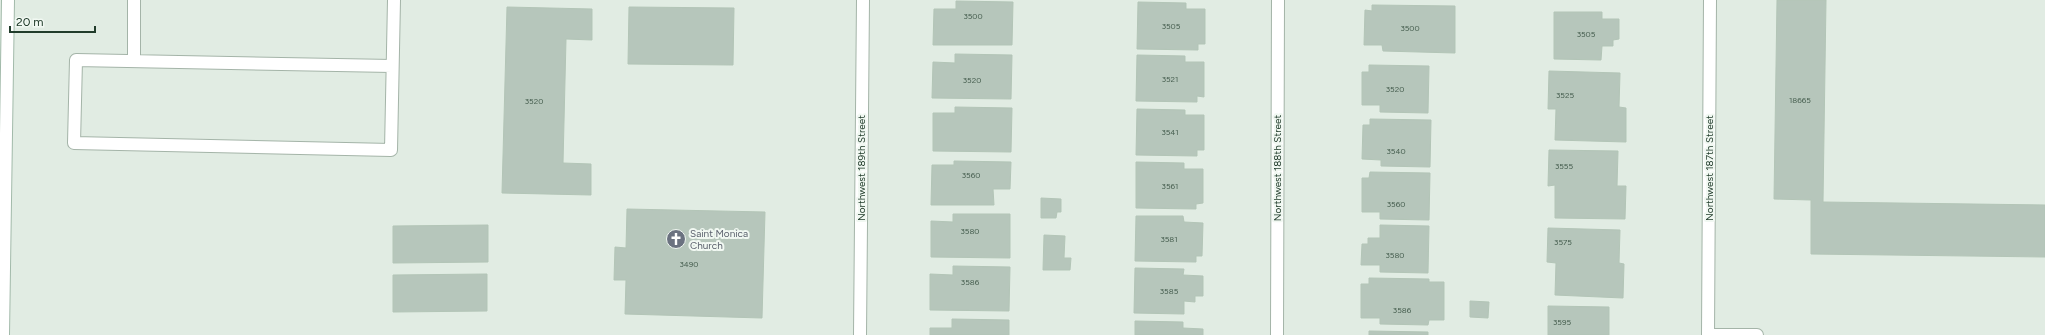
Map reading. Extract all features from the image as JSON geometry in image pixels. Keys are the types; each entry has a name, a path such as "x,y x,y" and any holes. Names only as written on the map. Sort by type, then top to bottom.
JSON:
{"street":[{"path":"3,335 4,27 8,0"},
{"path":"134,0 134,61"},
{"path":"392,66 76,60 74,143 391,150 394,0"},
{"name":"Northwest 189th Street","path":"860,335 863,0"},
{"name":"Northwest 188th Street","path":"1277,335 1278,0"},
{"name":"Northwest 187th Street","path":"1708,335 1710,0"},
{"path":"1708,335 1757,335"}],"building":[{"path":"1777,0 1826,0 1823,202 2045,205 2045,257 1811,254 1811,200 1774,199"},
{"path":"956,1 1013,2 1012,45 933,45 934,9 956,9"},
{"path":"1138,2 1186,3 1186,9 1205,9 1205,44 1198,44 1198,50 1137,49"},
{"path":"1372,5 1455,6 1455,53 1383,51 1382,45 1364,45 1365,10 1372,11"},
{"path":"507,7 592,9 592,40 566,39 563,163 591,164 591,195 502,193"},
{"path":"629,7 734,8 733,65 628,64"},
{"path":"1554,12 1602,12 1602,19 1619,19 1619,39 1613,40 1613,46 1602,46 1601,60 1554,59"},
{"path":"955,54 1012,55 1011,99 932,98 933,62 955,63"},
{"path":"1137,55 1185,56 1185,62 1204,62 1204,97 1197,96 1197,102 1136,101"},
{"path":"1369,65 1429,66 1428,113 1380,112 1380,105 1362,105 1362,72 1369,72"},
{"path":"1549,71 1620,73 1619,107 1626,108 1626,142 1555,140 1556,109 1548,109"},
{"path":"955,107 1012,108 1011,152 933,151 933,113 955,113"},
{"path":"1137,109 1185,110 1185,115 1204,115 1204,150 1197,150 1197,156 1136,155"},
{"path":"1370,119 1431,120 1430,167 1381,166 1381,160 1362,159 1363,125 1370,125"},
{"path":"1549,150 1618,151 1617,186 1626,186 1625,219 1555,218 1555,185 1548,186"},
{"path":"954,161 1011,162 1010,189 993,189 994,205 931,205 932,165 954,165"},
{"path":"1136,162 1184,163 1184,169 1203,169 1203,203 1196,204 1196,209 1136,208"},
{"path":"1370,172 1430,173 1429,220 1380,219 1380,212 1362,212 1362,178 1369,178"},
{"path":"1041,198 1061,199 1061,212 1057,212 1056,218 1041,218"},
{"path":"627,209 765,212 762,318 625,314 626,280 614,280 615,247 626,248"},
{"path":"953,214 1010,214 1010,258 931,257 931,221 953,222"},
{"path":"1136,216 1183,216 1184,222 1203,223 1202,256 1196,256 1196,262 1135,261"},
{"path":"488,225 488,262 393,263 393,226"},
{"path":"1380,225 1429,226 1428,273 1380,272 1380,265 1361,265 1362,244 1368,244 1368,238 1380,238"},
{"path":"1548,228 1620,230 1619,263 1624,264 1623,298 1555,295 1556,263 1547,262"},
{"path":"1044,235 1065,236 1064,258 1071,258 1070,270 1043,270"},
{"path":"953,266 1010,267 1009,311 930,310 930,274 953,275"},
{"path":"1135,268 1184,269 1183,275 1203,276 1203,296 1195,296 1195,302 1184,301 1184,314 1134,313"},
{"path":"487,274 487,311 393,312 393,275"},
{"path":"1369,278 1429,279 1429,282 1444,282 1444,320 1429,320 1428,325 1380,324 1380,318 1361,318 1361,284 1369,284"},
{"path":"1470,301 1489,302 1488,318 1470,317"},
{"path":"1548,306 1609,307 1609,335 1548,335"},
{"path":"952,319 1009,320 1009,335 930,335 930,328 952,328"},
{"path":"1135,321 1183,322 1183,328 1203,329 1203,335 1135,335"},
{"path":"1369,331 1428,332 1428,335 1369,335"}],"place":[{"name":"Saint Monica Church","path":"676,239"}]}
